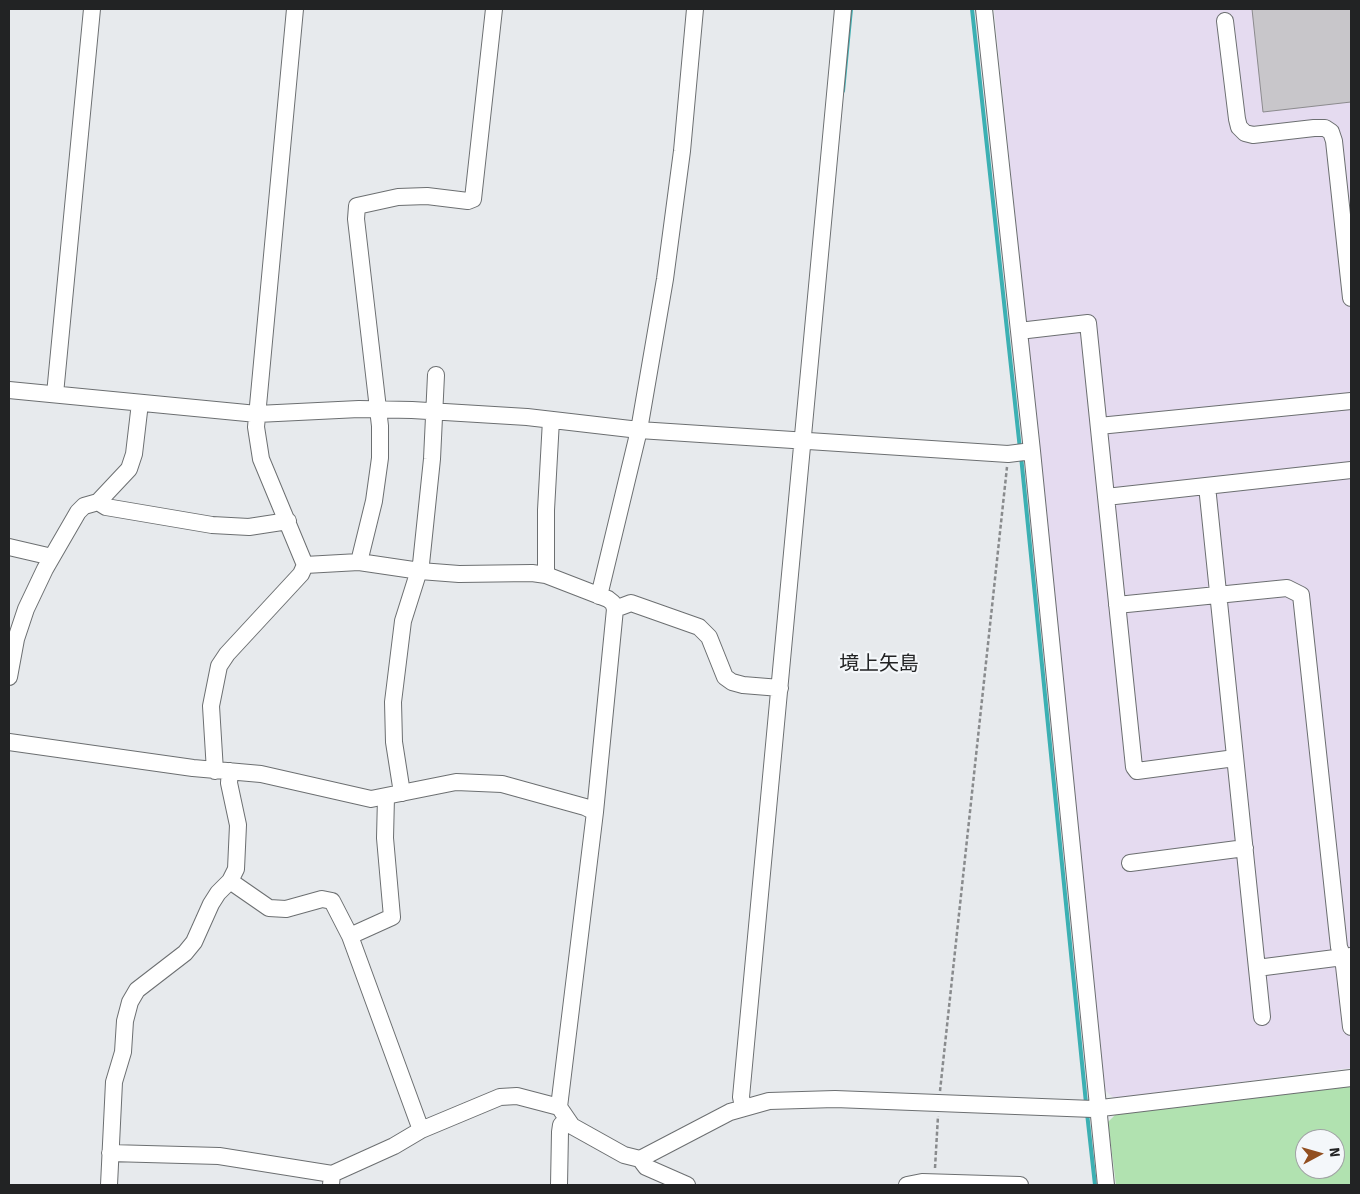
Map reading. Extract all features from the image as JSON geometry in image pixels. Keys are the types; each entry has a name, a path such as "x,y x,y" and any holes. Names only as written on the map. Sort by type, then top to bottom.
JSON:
{"street":[{"path":"55,394 92,9"},
{"path":"109,1185 114,1082 123,1052 130,1002 137,990 185,953 194,942 214,898 230,881 236,869 238,832 229,783 222,771 211,706 219,666 227,654 301,574 305,565 262,459 256,427 295,9"},
{"path":"360,562 374,501 379,466 380,426 356,219 357,206 398,197 426,196 473,199 494,9"},
{"path":"599,596 639,430 666,280 682,151 695,9"},
{"path":"743,1107 740,1097 843,9"},
{"path":"984,9 1032,452 1091,1109 1106,1185"},
{"path":"1225,21 1239,127 1245,133 1253,135 1314,128 1325,128 1331,132 1334,141 1351,298"},
{"path":"1019,331 1088,322 1134,767 1138,771 1236,758"},
{"path":"402,793 398,777 392,702 403,621 420,571 430,487 436,412 436,375"},
{"path":"9,390 257,414 378,409 551,420 639,430 1008,454 1032,452"},
{"path":"1098,426 1351,401"},
{"path":"9,677 22,620 52,557 81,508 98,502 129,469 134,454 140,402"},
{"path":"546,576 546,510 551,420"},
{"path":"1106,496 1351,470"},
{"path":"1208,486 1262,1016"},
{"path":"98,502 106,507 212,525 249,527 288,521"},
{"path":"9,547 52,557"},
{"path":"305,565 360,562 420,571 459,574 510,572 546,576 613,603 615,609 595,812 560,1132 559,1185"},
{"path":"1117,604 1287,588 1301,595 1339,947 1347,956 1351,1028"},
{"path":"615,609 631,603 699,627 709,636 725,677 732,682 742,685 780,688"},
{"path":"9,742 286,778 371,799 456,782 488,782 518,787 595,812"},
{"path":"350,936 392,918 385,838 386,797"},
{"path":"1130,863 1245,848"},
{"path":"230,881 269,908 286,909 327,898 338,911 350,936 421,1130"},
{"path":"1257,968 1347,956"},
{"path":"640,1159 716,1118 758,1102 798,1099 1091,1109 1351,1078"},
{"path":"110,1153 219,1156 332,1180 421,1130 510,1095 562,1114 582,1133 624,1154 640,1159 646,1167 687,1185"},
{"path":"906,1185 934,1182 1020,1185"}],"path":[{"path":"934,1182 939,1103 1008,454"}],"shaded area":[{"path":"994,9 1351,9 1351,1068 1114,1098 1105,1090"}],"green space":[{"path":"1351,1085 1351,1185 1116,1185 1108,1122 1115,1115 1261,1094"}],"building":[{"path":"1252,9 1351,9 1351,102 1263,112"}],"waterway":[{"path":"843,91 851,9"},
{"path":"972,9 1020,449"},
{"path":"1021,456 1086,1103"},
{"path":"1087,1113 1095,1185"}],"district":[{"name":"境上矢島","path":"879,665"}]}
